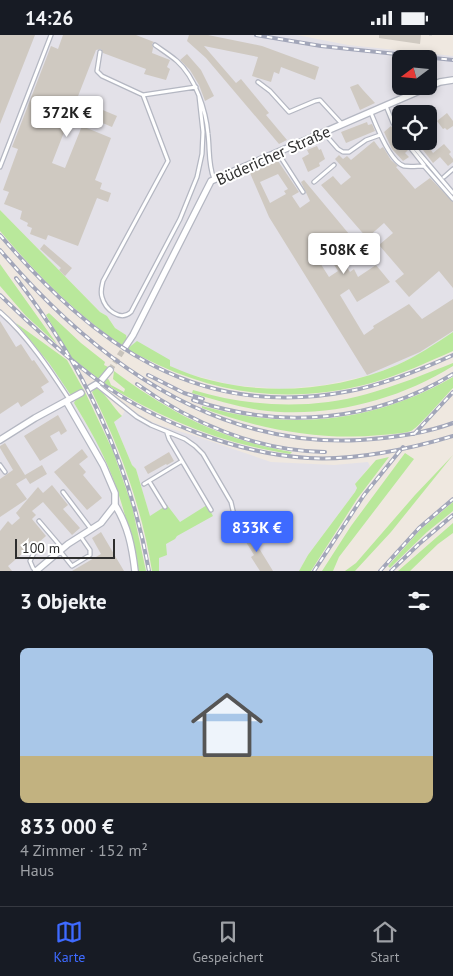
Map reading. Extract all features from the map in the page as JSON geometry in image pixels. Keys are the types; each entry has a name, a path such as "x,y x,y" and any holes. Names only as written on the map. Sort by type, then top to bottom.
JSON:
{"street":[{"name":"Büdericher Straße","path":"125,347 133,335 209,184 214,179 440,83 453,80"},
{"path":"90,388 97,385 110,370"},
{"path":"0,440 82,393"},
{"path":"68,400 103,465 115,493 115,505 126,526 135,571"},
{"path":"36,571 61,550 106,518 115,505"}],"lane":[{"path":"0,167 51,35"},
{"path":"155,45 178,62 196,87 205,112 209,166 214,179"},
{"path":"100,52 97,71 102,76 143,95 196,87"},
{"path":"258,82 270,91 289,112 320,100 342,124"},
{"path":"143,95 168,161 103,281 102,297 106,305 121,317 127,316 131,312 180,219 197,177 202,153 199,96"},
{"path":"386,106 392,119"},
{"path":"370,112 384,145 403,165 424,166"},
{"path":"324,132 338,149 343,152 349,152 366,140 380,135"},
{"path":"413,150 424,166 453,199"},
{"path":"415,150 453,193"},
{"path":"278,152 303,192"},
{"path":"314,182 334,165"},
{"path":"444,177 453,169"},
{"path":"0,313 12,324 44,362 68,400"},
{"path":"97,385 137,417 185,439 195,446 203,454 231,502 235,519"},
{"path":"167,432 169,439 211,510"},
{"path":"144,485 182,461"},
{"path":"0,465 5,472"},
{"path":"149,481 165,507"},
{"path":"63,492 91,529"},
{"path":"40,521 72,566 90,555 90,550 81,535"},
{"path":"32,544 36,549 30,561 33,569 36,571"}],"shaded area":[{"path":"0,35 297,35 348,45 396,50 392,50 392,95 438,95 438,54 453,56 453,332 421,353 371,375 324,385 282,389 233,385 184,373 170,366 137,342 127,349 123,346 127,339 126,335 115,328 107,316 100,312 0,210"},
{"path":"0,311 16,323 49,363 80,390 83,395 74,403 98,444 115,484 132,542 137,571 0,571"},
{"path":"127,407 147,420 162,426 271,462 334,465 368,462 370,466 355,484 357,488 355,492 308,555 299,571 159,571 159,547 136,469 132,465 114,422 122,416"}],"green space":[{"path":"0,210 100,312 107,316 115,328 126,335 127,339 123,346 73,307 28,263 0,231"},
{"path":"0,264 57,344 26,316 0,286"},
{"path":"49,313 81,343 105,362 104,365 108,367 99,379 72,358 46,315"},
{"path":"16,323 67,360 86,394 113,451 132,506 146,571 137,571 132,544 117,490 96,441 74,403 80,390 75,394 70,394 49,363"},
{"path":"453,332 453,351 424,364 375,382 342,390 310,394 248,392 217,386 187,377 127,349 137,341 170,360 170,366 197,376 225,384 283,389 313,387 370,375 412,358"},
{"path":"453,363 453,366 431,378 384,398 360,405 309,412 259,410 225,403 192,393 193,390 214,396 258,403 324,403 378,391"},
{"path":"114,371 156,400 198,423 242,440 292,452 290,454 241,444 170,419 104,383 107,378 111,385 124,392 125,389 113,379"},
{"path":"453,377 453,388 425,418 411,431 400,433 358,436 313,435 245,422 202,408 202,406 235,414 268,418 299,420 331,418 362,413 393,404"},
{"path":"96,388 122,416 114,422 132,465 136,469 150,516 167,505 180,522 207,505 213,516 166,544 167,555 159,558 159,571 152,571 136,501 121,457 92,392"},
{"path":"405,453 414,459 339,557 333,571 322,571 351,526"},
{"path":"453,455 391,532 355,571 345,571 356,563 415,495"},
{"path":"389,457 357,499 311,571 299,571 308,555 355,492 357,488 355,484 376,460"},
{"path":"453,502 453,511 427,532 390,568 388,566 420,530"},
{"path":"453,523 453,533 438,544 410,571 398,571"}],"building":[{"path":"0,35 35,35 0,124"},
{"path":"63,35 136,35 154,42 152,44 152,53 170,60 167,67 170,69 166,80 144,74 146,69 103,53 101,49 96,50 52,163 65,168 82,126 111,138 95,180 102,183 100,189 111,193 108,202 97,198 78,246 48,235 46,240 30,234 32,228 27,226 28,223 20,219 22,211 4,204 9,192 3,190 18,149 12,147 51,46 58,49"},
{"path":"189,35 208,35 262,46 319,67 315,80 281,67 279,74 274,72 271,82 252,76 258,57 204,46 236,83 241,79 269,113 266,115 287,140 279,144 206,58 187,41"},
{"path":"379,35 421,35 420,44 379,38"},
{"path":"187,54 201,70 214,96 205,101 199,85 190,70 180,60"},
{"path":"358,84 375,103 360,110 350,87"},
{"path":"98,108 117,116 112,127 93,119"},
{"path":"447,113 453,121 453,126 447,130 443,129 437,121"},
{"path":"367,122 368,125 372,124 375,131 346,143 341,132"},
{"path":"391,126 392,127 392,149 384,132"},
{"path":"374,141 380,149 383,147 391,160 398,166 396,167 415,189 430,178 453,202 453,288 439,271 409,297 395,281 404,274 379,245 393,233 384,223 367,238 321,185 333,176 341,185 351,177 335,159 339,155 343,159 347,156 351,160"},
{"path":"444,144 451,152 449,154 453,162 448,166 440,157 433,163 423,150 431,150 433,153"},
{"path":"317,146 319,150 321,149 325,159 319,163 320,166 308,172 302,158 309,154 307,150"},
{"path":"393,150 408,150 405,153 409,157 403,161"},
{"path":"278,161 299,192 292,196 300,208 310,201 301,182 304,180 359,246 341,258 350,272 354,269 358,277 376,265 390,282 357,302 349,289 340,295 364,335 374,328 373,326 409,304 422,319 453,299 453,331 420,352 367,375 269,217 250,173","holes":["278,174 288,189 284,191 286,194 270,203 260,182","326,252 338,271 329,277 317,258"]},
{"path":"44,244 72,268 65,276 59,270 61,268 40,249"},
{"path":"0,321 16,347 21,344 49,382 41,387 44,392 21,407 18,402 0,414"},
{"path":"58,415 67,431 61,435 59,431 50,436 58,450 40,461 24,436"},
{"path":"5,443 25,475 42,465 47,474 30,484 26,478 16,484 27,499 0,517 0,479 13,470 0,448"},
{"path":"82,449 88,457 79,464 86,472 83,475 102,498 87,510 54,472"},
{"path":"169,452 174,461 148,474 144,467"},
{"path":"52,485 68,505 63,509 80,528 72,535 43,502 32,511 36,515 32,519 46,536 37,544 33,541 30,542 30,547 8,566 12,571 0,571 0,531 8,521 12,525 20,518 16,513 38,487 43,493"},
{"path":"248,530 273,571 260,571 251,557 254,555 241,534"},
{"path":"101,532 124,571 72,571 101,554 92,538"}],"tunnel":[{"path":"110,370 125,347"}],"railway":[{"path":"256,35 321,46 453,60"},
{"path":"0,235 36,275 73,310 112,341 153,366 197,384 244,395 295,397 350,391 402,376 453,355"},
{"path":"0,250 74,326 115,360 159,388 205,412 254,429 306,439 360,440 384,438 419,433 453,423"},
{"path":"16,278 62,345 83,380 100,417 130,492 141,531 149,571"},
{"path":"0,295 61,351 122,397 172,423 226,443 282,455 308,458 343,458 381,453 453,436"},
{"path":"193,400 226,409 260,415 293,418 326,416 359,411 391,403 423,390 453,374"},
{"path":"148,375 184,393 203,399"},
{"path":"137,384 180,411 226,432 275,446 325,452"},
{"path":"414,434 453,392"},
{"path":"314,571 364,495 403,447"},
{"path":"380,571 419,528 453,499"},
{"path":"391,571 453,515"}]}
